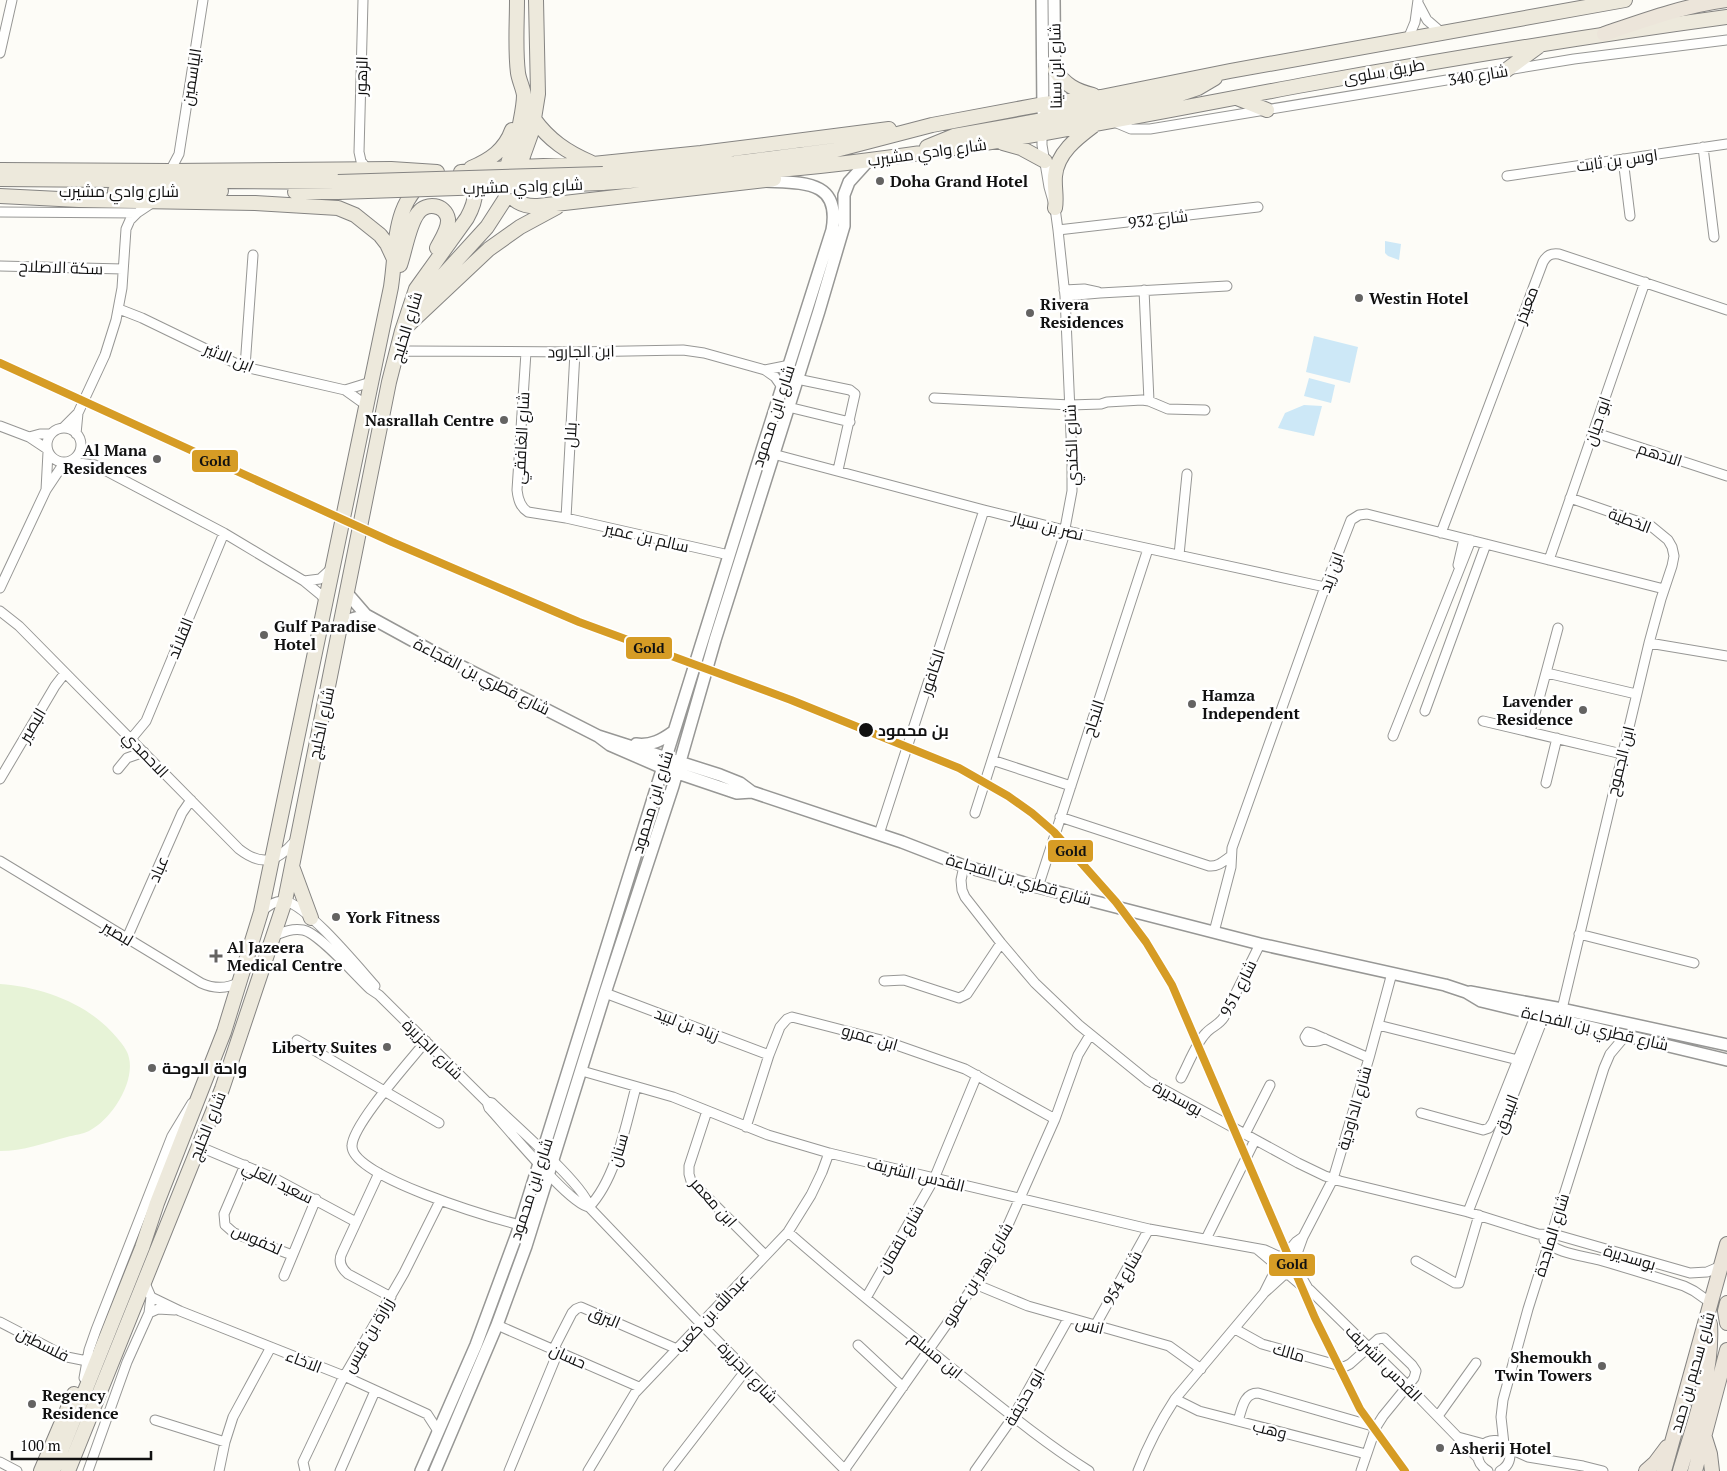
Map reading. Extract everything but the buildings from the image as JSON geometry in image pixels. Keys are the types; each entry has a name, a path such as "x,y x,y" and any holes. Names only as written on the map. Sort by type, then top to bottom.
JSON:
{"highway":[{"path":"1604,34 1684,7 1727,0"},
{"name":"شارع سحيم بن حمد","path":"1664,1471 1727,1244"},
{"path":"1727,1303 1725,1311 1727,1323"},
{"path":"1680,1471 1705,1380 1711,1340 1710,1308"},
{"name":"شارع سحيم بن حمد","path":"1696,1471 1727,1350"},
{"path":"1705,1437 1712,1471"},
{"path":"1646,1471 1655,1463 1673,1438"}],"main road":[{"path":"458,172 486,161 498,152 506,144 513,127 516,115 518,74 517,0"},
{"path":"410,307 424,296 482,234 509,191 513,168 534,119 538,94 536,0"},
{"name":"طريق سلوى","path":"1050,103 1101,97 1224,72 1625,0"},
{"name":"طريق سلوى","path":"1049,126 1096,124 1541,44 1727,17"},
{"path":"1505,71 1541,44"},
{"path":"1056,70 1065,83 1072,88 1083,93 1101,97"},
{"path":"914,154 954,136 1049,126 1180,94 1198,88 1224,72"},
{"path":"518,74 524,94 519,151"},
{"path":"1236,98 1267,110"},
{"path":"1049,126 1050,103"},
{"name":"شارع وادي مشيرب","path":"603,178 827,151 932,125 1050,103"},
{"path":"534,119 557,144 593,164"},
{"path":"1055,208 1055,174 1057,164 1073,142 1096,124"},
{"name":"شارع وادي مشيرب","path":"0,170 170,172 391,169 458,172 593,164 932,125"},
{"name":"شارع وادي مشيرب","path":"1,196 76,190 338,187 603,178 868,161 997,142 1049,126"},
{"path":"997,142 1021,148 1045,161"},
{"path":"509,191 516,201 526,206 565,203 832,171 868,161"},
{"name":"شارع الخليج","path":"41,1471 71,1401 91,1362 202,1091 240,982 261,912 391,287 398,232 404,205 421,182 433,172"},
{"name":"شارع الخليج","path":"68,1471 234,1055 285,901 389,382 402,331 416,289 467,218 473,206 474,183 458,172"},
{"name":"شارع وادي مشيرب","path":"0,179 256,182 338,187"},
{"name":"شارع وادي مشيرب","path":"1,196 155,202 255,203 338,208 355,215 380,235 386,241 395,260"},
{"path":"402,331 496,243 520,227 565,203"},
{"path":"391,287 399,268 414,218 422,209 434,206 444,212 448,219 448,225 423,278"},
{"path":"293,866 298,887 310,918"},
{"name":"شارع الخليج","path":"53,1471 91,1362"},
{"name":"شارع الخليج","path":"76,1471 81,1451 82,1436"}],"street":[{"path":"0,53 12,0"},
{"name":"الياسمين","path":"170,172 179,154 203,0"},
{"name":"الزهور","path":"363,0 359,152 361,161 367,169"},
{"name":"شارع ابن سينا","path":"1042,0 1050,103"},
{"name":"شارع ابن سينا","path":"1050,103 1056,70 1054,0"},
{"path":"1418,2 1427,20 1442,33"},
{"path":"1408,39 1415,22 1418,2"},
{"name":"شارع 340","path":"1112,121 1131,129 1143,130 1574,59 1727,40"},
{"name":"شارع الكندي","path":"975,813 1066,530 1072,491 1070,402 1064,293 1055,208 1045,161 1049,126"},
{"name":"اوس بن ثابت","path":"1507,176 1727,144"},
{"path":"1704,148 1714,237"},
{"name":"الزهور","path":"351,169 359,152"},
{"path":"179,154 188,171"},
{"path":"1623,159 1630,216"},
{"name":"شارع ابن محمود","path":"435,1471 498,1325 550,1174 605,993 679,768 715,640 843,231 844,194 846,188 868,161"},
{"name":"شارع ابن محمود","path":"421,1471 489,1312 520,1225 673,732 832,230 834,210 830,198 817,187 804,183 759,180"},
{"name":"شارع وادي مشيرب","path":"0,212 137,213 155,202"},
{"name":"شارع 932","path":"1058,230 1258,207"},
{"path":"112,213 121,220 126,229"},
{"path":"76,434 78,413 105,355 118,309 126,229 130,220 137,213"},
{"name":"معيذر","path":"1441,533 1545,258 1553,253 1559,254 1727,310"},
{"path":"245,367 253,255"},
{"name":"سكة الاصلاح","path":"0,266 123,269"},
{"name":"ابو حيان","path":"1549,560 1645,282"},
{"path":"1064,293 1084,289 1100,293 1227,286"},
{"path":"1144,290 1149,401"},
{"name":"ابن الاثير","path":"118,309 142,318 245,367 345,390 366,405"},
{"name":"ابن الجارود","path":"396,358 408,351 575,352 683,350 704,353 765,370 775,377 782,387"},
{"name":"شارع الغافقي","path":"526,352 518,496 523,509 528,512 566,518"},
{"name":"بلال","path":"566,518 575,352"},
{"name":"ابن الجارود","path":"765,370 790,365"},
{"path":"797,379 850,390 855,394 838,470"},
{"path":"345,390 371,382"},
{"path":"934,398 1070,402 1098,399 1107,402 1149,401 1168,409 1205,410"},
{"path":"788,407 850,422"},
{"path":"46,490 47,443 51,434 63,428 78,413"},
{"path":"0,426 29,437 47,450 57,461 95,465"},
{"path":"0,588 46,490 67,462 77,457 80,450 81,442 76,434 63,428"},
{"name":"الادهم","path":"1593,432 1727,476"},
{"path":"29,437 51,434"},
{"path":"80,450 95,465 224,533 304,581 322,595 326,602"},
{"name":"نصر بن سيار","path":"773,454 1066,530 1325,587"},
{"path":"1179,555 1187,474"},
{"name":"الخطية","path":"1570,498 1651,526 1662,534 1672,547 1674,556 1664,589"},
{"name":"الكافور","path":"879,834 984,510"},
{"name":"ابن زيد","path":"1214,932 1231,867 1230,856 1232,848 1348,526 1358,515 1367,514 1664,589"},
{"name":"سالم بن عمير","path":"566,518 729,555"},
{"name":"القلائد","path":"131,739 146,721 224,533"},
{"path":"1393,736 1458,571 1468,540"},
{"path":"1425,711 1486,544"},
{"name":"النجاح","path":"1038,887 1148,549"},
{"path":"304,581 320,579 333,566"},
{"name":"ابن الجموح","path":"1562,1009 1636,694 1664,589"},
{"name":"شارع قطري بن الفجاءة","path":"347,593 366,615 598,736 610,745 679,768 735,780 752,792 879,834 964,866 1260,944 1445,985 1466,992 1481,1001 1727,1060"},
{"name":"الاحمدي","path":"0,612 19,626 245,854 259,860 272,859"},
{"path":"342,622 366,615"},
{"path":"1530,732 1558,628"},
{"path":"1649,642 1727,656"},
{"name":"البصير","path":"0,779 55,686 66,673"},
{"path":"1547,673 1636,694"},
{"path":"1483,721 1622,754"},
{"path":"617,741 642,745 651,744 673,732"},
{"name":"شارع قطري بن الفجاءة","path":"598,736 617,741 664,763"},
{"path":"1546,783 1557,738"},
{"path":"118,769 127,758 131,739"},
{"path":"127,758 144,752"},
{"path":"992,760 1071,786"},
{"name":"عباد","path":"126,938 182,814 191,800"},
{"path":"1060,818 1209,866 1214,867 1230,856"},
{"path":"272,859 283,853 298,837"},
{"name":"لبصير","path":"0,861 206,986 223,988 240,982"},
{"name":"بوسديرة","path":"964,866 961,880 965,897 1035,983 1090,1034 1148,1081 1298,1163 1333,1178 1479,1215 1538,1234 1552,1234 1690,1273 1707,1272 1721,1266"},
{"path":"261,912 274,903 285,901"},
{"name":"شارع الجزيرة","path":"285,901 297,907 310,918 426,1042 487,1102 492,1103 553,1162 585,1195 589,1207 700,1323 846,1470"},
{"name":"شارع الجزيرة","path":"273,936 293,929 306,930 312,933 375,994 380,995"},
{"path":"1579,934 1694,963"},
{"path":"884,981 904,980 959,998 967,994 1001,943"},
{"name":"شارع 951","path":"1181,1078 1203,1036 1224,1017 1260,944"},
{"name":"شارع الداودية","path":"1294,1264 1303,1238 1333,1178 1392,973"},
{"name":"شارع قطري بن الفجاءة","path":"1466,992 1478,992 1562,1009 1727,1045"},
{"name":"زياد بن لبيد","path":"605,993 769,1055"},
{"path":"1421,1113 1483,1130 1490,1128 1518,1060 1540,1015"},
{"name":"البيدق","path":"1468,1212 1540,1015"},
{"name":"ابن عمرو","path":"746,1127 769,1055 783,1022 792,1017 910,1049 965,1069 1055,1119"},
{"path":"1378,1025 1518,1060"},
{"name":"شارع زهير بن عمرو","path":"846,1470 975,1284 1000,1244 1055,1119 1078,1055 1090,1034"},
{"name":"شارع الماجدة","path":"1506,1446 1501,1417 1503,1400 1548,1244 1604,1068 1610,1054 1626,1035"},
{"path":"1324,1038 1369,1058"},
{"path":"297,1040 439,1123"},
{"path":"426,1042 364,1119 352,1145 352,1152 356,1158 382,1174 440,1201 520,1225"},
{"name":"القدس الشريف","path":"582,1071 673,1097 746,1127 829,1153 1149,1229 1273,1252 1279,1261"},
{"name":"شارع لقمان","path":"866,1298 934,1179 977,1076"},
{"path":"1245,1134 1270,1085"},
{"name":"سنان","path":"589,1207 604,1188 611,1174 636,1087"},
{"name":"شارع الجزيرة","path":"487,1102 487,1106 540,1164 578,1203 589,1207"},
{"name":"ابن معمر","path":"707,1111 689,1166 691,1181 765,1256"},
{"path":"1206,1239 1255,1140"},
{"name":"سعيد العلي","path":"198,1146 245,1165 316,1199 356,1222"},
{"name":"عبدالله بن كعب","path":"588,1471 629,1400 788,1232 814,1189 829,1153"},
{"name":"لخفوس","path":"245,1165 224,1214 226,1225 234,1233 292,1255 316,1199"},
{"path":"382,1174 340,1256 341,1266 348,1274 391,1297"},
{"name":"زرارة بن قيس","path":"304,1471 302,1465 304,1459 344,1376 391,1297 440,1201"},
{"path":"1416,1261 1455,1283 1459,1283 1479,1215"},
{"name":"شارع 954","path":"1094,1326 1149,1229"},
{"name":"ابن مسلم","path":"788,1232 866,1298 1040,1438 1089,1471"},
{"name":"بوسديرة","path":"1538,1234 1548,1244 1560,1250 1684,1286 1694,1291 1710,1308"},
{"name":"شارع الداودية","path":"1264,1293 1279,1261 1296,1242 1303,1238"},
{"path":"1585,1256 1585,1250 1593,1246"},
{"path":"284,1276 292,1255"},
{"path":"1290,1257 1294,1264 1293,1271 1287,1274 1280,1273 1279,1261 1290,1257"},
{"path":"1645,1274 1649,1271 1648,1262"},
{"name":"القدس الشريف","path":"1294,1264 1310,1290 1438,1416 1458,1437 1478,1464 1488,1471"},
{"name":"شارع الداودية","path":"1138,1471 1152,1438 1175,1399 1264,1293 1287,1274"},
{"name":"القدس الشريف","path":"1287,1274 1310,1290"},
{"path":"88,1471 127,1362 149,1313 151,1297 144,1281"},
{"name":"انس","path":"975,1284 1011,1300 1068,1319 1169,1346 1202,1369"},
{"name":"الاخاء","path":"151,1297 166,1302 180,1311 344,1376 427,1414"},
{"name":"البرق","path":"509,1471 555,1351 572,1313 576,1309 581,1307 677,1349"},
{"name":"الاخاء","path":"149,1313 162,1308 180,1311"},
{"name":"ابو حذيفة","path":"975,1471 1014,1417 1068,1319"},
{"name":"فلسطين","path":"0,1322 67,1357 91,1362"},
{"name":"حسان","path":"498,1325 640,1387"},
{"name":"مالك","path":"1235,1329 1262,1344 1344,1367 1350,1364 1368,1347"},
{"path":"1361,1471 1376,1427 1414,1378 1416,1371 1384,1338 1378,1339 1368,1347"},
{"path":"858,1345 903,1387"},
{"path":"219,1471 233,1417 271,1348"},
{"path":"1438,1416 1476,1363"},
{"path":"668,1471 746,1370"},
{"path":"340,1471 376,1391"},
{"path":"1238,1421 1246,1398 1252,1393 1258,1393 1376,1427"},
{"name":"وهب","path":"1175,1399 1199,1411 1366,1454"},
{"path":"438,1431 427,1414 448,1410"},
{"path":"156,1420 225,1442"},
{"path":"1458,1437 1484,1444"},
{"path":"1478,1464 1480,1449 1484,1444 1495,1440 1528,1457 1603,1471"},
{"path":"1500,1471 1506,1467 1509,1461 1510,1454 1506,1446"},
{"path":"0,1462 17,1471"}],"green space":[{"path":"0,984 49,993 80,1007 107,1027 125,1048 130,1068 125,1089 113,1110 97,1126 84,1133 34,1146 0,1151"}],"water":[{"path":"1385,241 1401,244 1399,260 1385,253"},
{"path":"1314,336 1358,347 1350,383 1306,372"},
{"path":"1309,378 1335,385 1331,403 1304,396"},
{"path":"1304,405 1322,406 1314,436 1278,428 1285,413"}],"transit line":[{"name":"Gold","path":"0,363 392,542 579,622 791,700 959,768 1008,796 1032,813 1054,832 1116,902 1146,942 1172,985 1315,1318 1360,1409 1405,1471"}],"place":[{"name":"Doha Grand Hotel","path":"880,181"},
{"name":"Westin Hotel","path":"1359,298"},
{"name":"Rivera Residences","path":"1030,313"},
{"name":"Nasrallah Centre","path":"504,420"},
{"name":"Al Mana Residences","path":"157,459"},
{"name":"Gulf Paradise Hotel","path":"264,635"},
{"name":"Hamza Independent","path":"1192,704"},
{"name":"Lavender Residence","path":"1583,710"},
{"name":"بن محمود","path":"866,730"},
{"name":"York Fitness","path":"336,917"},
{"name":"Al Jazeera Medical Centre","path":"216,956"},
{"name":"Liberty Suites","path":"387,1047"},
{"name":"واحة الدوحة","path":"152,1068"},
{"name":"Shemoukh Twin Towers","path":"1602,1366"},
{"name":"Regency Residence","path":"32,1404"},
{"name":"Asherij Hotel","path":"1440,1448"}]}
